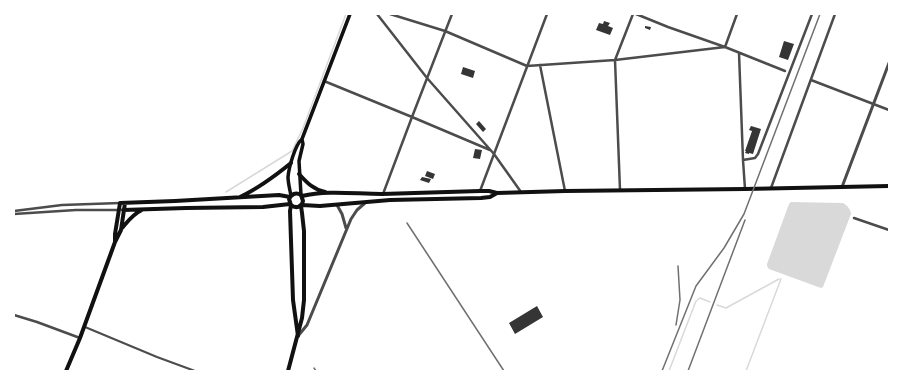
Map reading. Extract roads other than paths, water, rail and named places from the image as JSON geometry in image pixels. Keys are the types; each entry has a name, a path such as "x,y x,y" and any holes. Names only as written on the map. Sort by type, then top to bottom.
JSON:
{"highway":[{"path":"238,198 268,181 291,163"},
{"path":"299,174 311,186 320,191 331,193"},
{"path":"115,242 120,203 279,195 290,196 296,193 301,196 331,193 383,194 489,191 497,193 889,186"},
{"path":"119,210 291,205 296,208 301,205 337,206 390,200 481,198 490,197 497,193"},
{"path":"290,196 292,285 298,336"},
{"path":"288,371 298,336 304,300 304,231 301,205 303,201 301,196"},
{"path":"121,230 125,203"},
{"path":"66,371 80,338 115,242 121,230 132,217 144,209"}],"main road":[{"path":"301,196 299,161 302,139 350,14"},
{"path":"290,196 288,178 291,163 298,142 302,139"}],"street":[{"path":"377,14 427,78 494,154 521,192"},
{"path":"390,14 445,31 527,66 615,60 725,47"},
{"path":"383,194 452,14"},
{"path":"480,191 547,14"},
{"path":"620,190 615,60 632,14"},
{"path":"636,14 784,71"},
{"path":"725,47 737,14"},
{"path":"743,160 755,158 758,154 812,14"},
{"path":"771,188 835,14"},
{"path":"739,53 745,189"},
{"path":"842,187 889,63"},
{"path":"540,65 565,191"},
{"path":"811,80 889,110"},
{"path":"324,81 412,116 490,150"},
{"path":"298,336 307,325 330,272 346,228 353,215 366,202"},
{"path":"14,211 62,205 120,203"},
{"path":"337,206 342,214 346,228"},
{"path":"14,214 76,210 119,210"},
{"path":"854,218 889,230"},
{"path":"14,316 37,322 80,338"},
{"path":"84,327 195,371"}],"waterway":[{"path":"226,192 292,151 303,128 346,14"},
{"path":"717,305 726,308 779,279"},
{"path":"746,371 781,279"},
{"path":"669,371 696,301 700,298 710,302"}],"railway":[{"path":"662,371 696,286 724,248 744,214 820,14"},
{"path":"688,371 745,220"},
{"path":"407,223 504,371"},
{"path":"676,325 680,300 678,266"}]}
